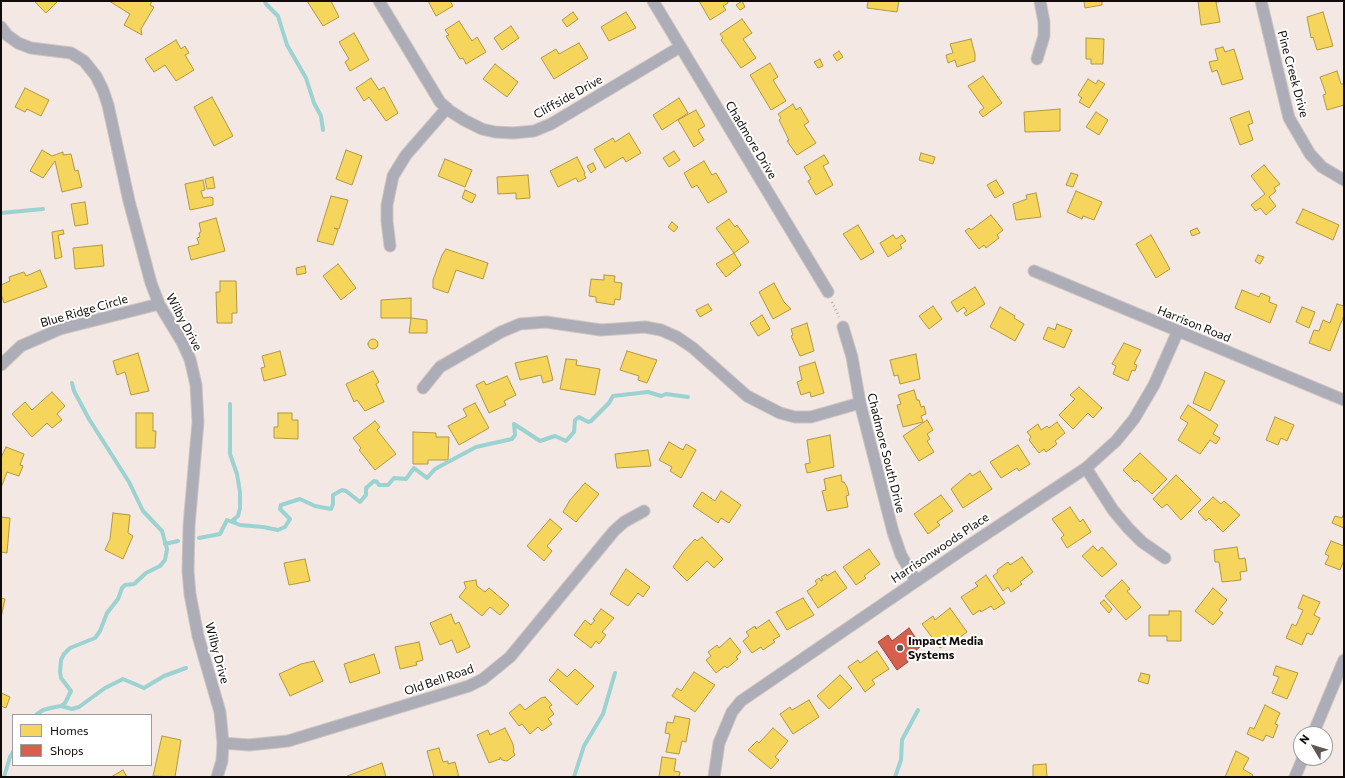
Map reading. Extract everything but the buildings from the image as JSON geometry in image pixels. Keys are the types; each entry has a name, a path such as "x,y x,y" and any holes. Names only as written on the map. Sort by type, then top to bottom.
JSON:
{"street":[{"name":"Cliffside Drive","path":"379,1 434,92 447,108 464,120 489,130 514,133 534,130 551,124 680,48"},
{"name":"Chadmore Drive","path":"653,1 828,292"},
{"path":"1037,59 1044,36 1044,22 1040,1"},
{"name":"Pine Creek Drive","path":"1261,1 1289,118 1300,140 1310,154 1322,167 1344,180"},
{"name":"Wilby Drive","path":"1,27 7,35 18,43 31,48 71,53 84,61 96,76 108,105 131,209 151,283 159,304 182,342 190,359 196,385 198,422 189,533 190,594 198,636 220,712 223,744 222,761 217,777"},
{"path":"390,246 387,205 393,176 406,155 447,108"},
{"name":"Harrison Road","path":"1034,271 1344,400"},
{"name":"Blue Ridge Circle","path":"1,364 21,346 60,329 159,304"},
{"path":"423,388 440,367 474,347 520,324 546,322 600,330 645,327 661,330 677,337 693,348 747,396 780,413 795,417 810,417 860,404"},
{"name":"Chadmore South Drive","path":"843,327 852,357 860,404 893,532 901,555 916,581"},
{"name":"Harrisonwoods Place","path":"714,777 721,737 732,712 741,701 916,581 1086,468 1116,441 1134,419 1154,385 1178,331"},
{"path":"1086,468 1113,510 1128,528 1142,542 1165,558"},
{"name":"Old Bell Road","path":"223,744 249,745 288,741 469,686 482,679 510,657 614,530 624,522 644,511"},
{"path":"1316,726 1344,660"},
{"path":"1295,777 1300,766"}],"path":[{"path":"828,292 843,327"}],"waterway":[{"path":"265,1 266,4 278,16 287,45 306,78 314,103 321,116 323,130"},
{"path":"1,213 43,209"},
{"path":"61,706 65,703 71,691 61,678 61,660 64,654 70,648 95,638 100,631 107,613 118,599 122,588 125,585 134,584 146,573 160,566 165,560 167,549 162,531 143,511 129,482 89,419 74,391 72,383"},
{"path":"199,538 220,534 227,520 240,525 278,530 285,527 290,519 280,509 281,505 300,499 315,506 331,509 333,504 333,495 342,490 346,491 360,502 366,495 366,488 374,481 379,485 388,485 394,478 406,479 414,468 427,478 435,469 476,447 512,439 515,435 514,424 540,441 555,436 566,441 574,432 575,420 579,417 588,422 591,421 609,403 613,396 648,392 661,396 666,394 688,397"},
{"path":"230,404 230,454 237,474 240,492 240,508 238,516 233,520 235,522"},
{"path":"165,544 178,541"},
{"path":"37,714 43,710 55,707 61,706 72,709 79,707 105,688 123,679 144,688 164,676 186,668"},
{"path":"574,777 584,746 603,714 615,673"},
{"path":"895,777 901,760 902,740 918,710"},
{"path":"4,777 12,754"}],"place":[{"name":"Impact Media Systems","path":"900,648"}]}
